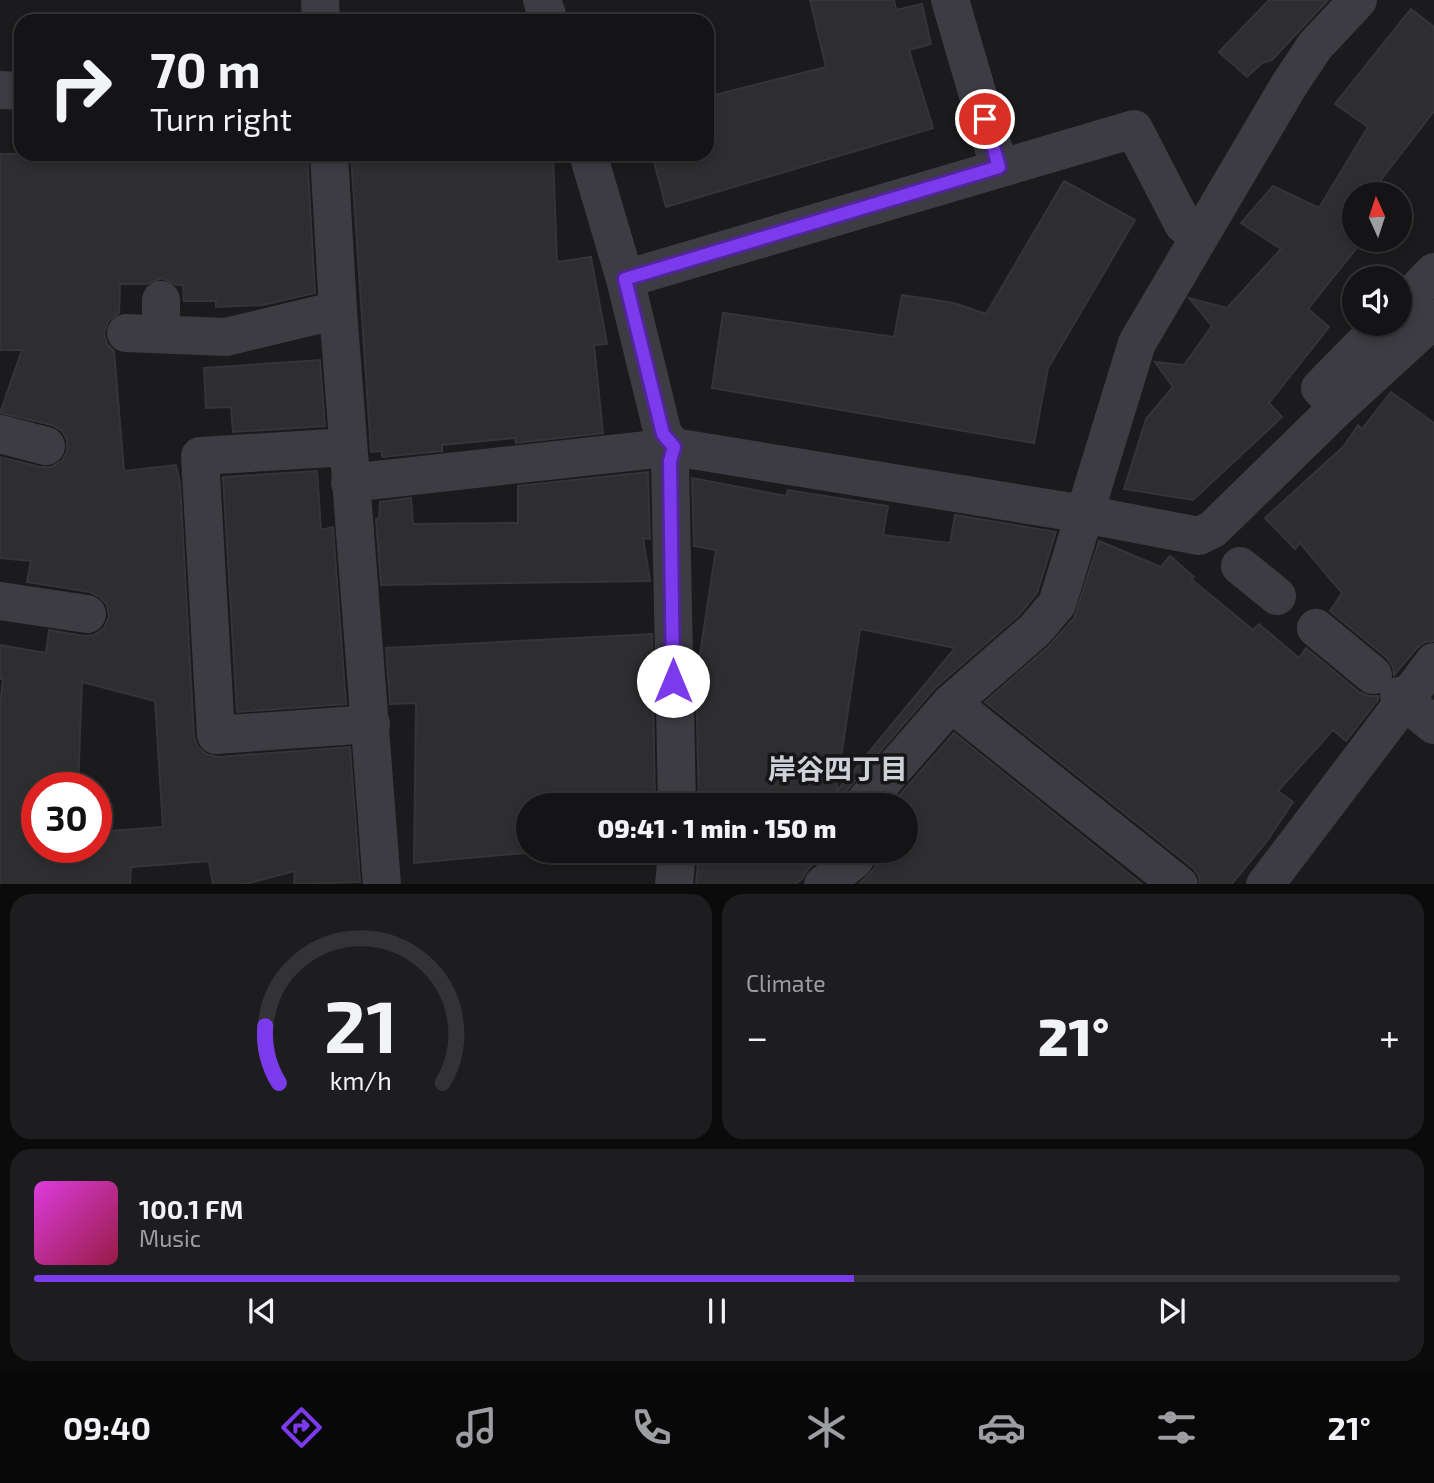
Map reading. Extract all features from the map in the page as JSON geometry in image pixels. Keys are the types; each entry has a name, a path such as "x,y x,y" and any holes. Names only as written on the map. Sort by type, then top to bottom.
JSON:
{"street":[{"path":"950,0 999,167"},
{"path":"873,793 951,704 1035,630 1057,604 1137,343 1302,65 1315,46 1359,0"},
{"path":"625,279 1134,129 1183,224 1199,235"},
{"path":"328,161 382,884"},
{"path":"590,161 625,279 663,434 674,447"},
{"path":"1412,295 1434,272"},
{"path":"149,322 226,337 338,310"},
{"path":"1220,548 1338,407 1434,319"},
{"path":"1338,407 1320,388 1371,336"},
{"path":"0,434 46,446"},
{"path":"674,447 670,461 677,793"},
{"path":"371,724 216,735 200,456 349,465 674,447 1084,514 1199,536 1220,548 1277,596"},
{"path":"0,601 87,614"},
{"path":"1315,628 1434,725"},
{"path":"1265,884 1392,690 1434,662"},
{"path":"951,704 1179,884"},
{"path":"674,884 676,863"},
{"path":"823,884 850,863"}],"building":[{"path":"810,0 894,0 896,10 922,4 931,44 909,50 933,128 666,207 654,161 714,161 714,95 826,67"},
{"path":"1269,0 1328,0 1272,60 1262,63 1247,77 1219,52"},
{"path":"1411,9 1434,27 1434,111 1379,182 1342,182 1342,252 1353,252 1308,309 1329,327 1269,403 1282,417 1193,500 1124,489 1146,419 1173,387 1155,362 1184,365 1212,326 1189,298 1227,308 1281,249 1241,223 1273,186 1319,208 1368,127 1335,104"},
{"path":"0,154 14,154 14,161 307,161 315,293 263,305 216,307 216,301 184,301 183,285 176,285 162,278 147,284 120,284 119,313 108,321 104,333 107,344 114,351 124,471 176,465 180,483 194,736 197,746 206,754 218,757 350,747 360,882 294,884 295,871 245,884 213,884 209,861 131,867 130,884 0,884 0,707 3,679 0,679 0,645 46,653 49,630 94,635 104,628 109,617 107,605 100,597 90,592 27,582 31,561 0,558 0,457 40,467 51,467 62,461 67,451 67,440 62,431 52,425 0,413 22,350 0,350"},
{"path":"351,161 553,161 557,262 591,257 607,344 594,345 603,433 516,443 515,438 442,445 442,451 382,457 382,451 371,452"},
{"path":"1064,181 1135,220 1048,368 1034,443 712,388 723,313 894,337 902,295 954,303 986,314"},
{"path":"320,360 325,426 233,432 231,407 206,408 204,368"},
{"path":"1391,392 1434,423 1434,641 1425,642 1417,648 1394,675 1393,667 1387,658 1330,611 1342,593 1300,543 1295,549 1265,518 1344,446 1358,425 1362,429"},
{"path":"317,471 321,530 333,527 346,704 237,712 223,477"},
{"path":"648,472 650,539 643,538 650,581 381,585 376,519 379,518 380,502 411,498 413,524 518,523 518,486"},
{"path":"692,478 786,496 788,490 888,506 883,535 950,543 955,515 1056,532 1037,593 1019,615 935,688 845,793 699,793 696,679 716,550 694,546","holes":["860,629 955,648 836,792"]},
{"path":"1099,541 1161,567 1170,556 1194,577 1191,579 1253,630 1259,624 1299,658 1306,648 1359,692 1378,696 1378,700 1346,741 1333,730 1278,791 1293,802 1267,841 1232,884 1200,884 1199,876 1193,868 985,702 1049,646 1074,618"},
{"path":"652,634 655,793 516,793 516,854 414,863 416,703 390,704 386,648"},
{"path":"954,733 1142,884 859,884 875,868 876,863 918,863 918,793 902,793"},
{"path":"698,863 815,863 795,884 696,884"}],"district":[{"name":"岸谷四丁目","path":"838,768"}],"route":[{"path":"673,681 670,461 674,447 663,434 625,279 999,167 985,119"}]}
